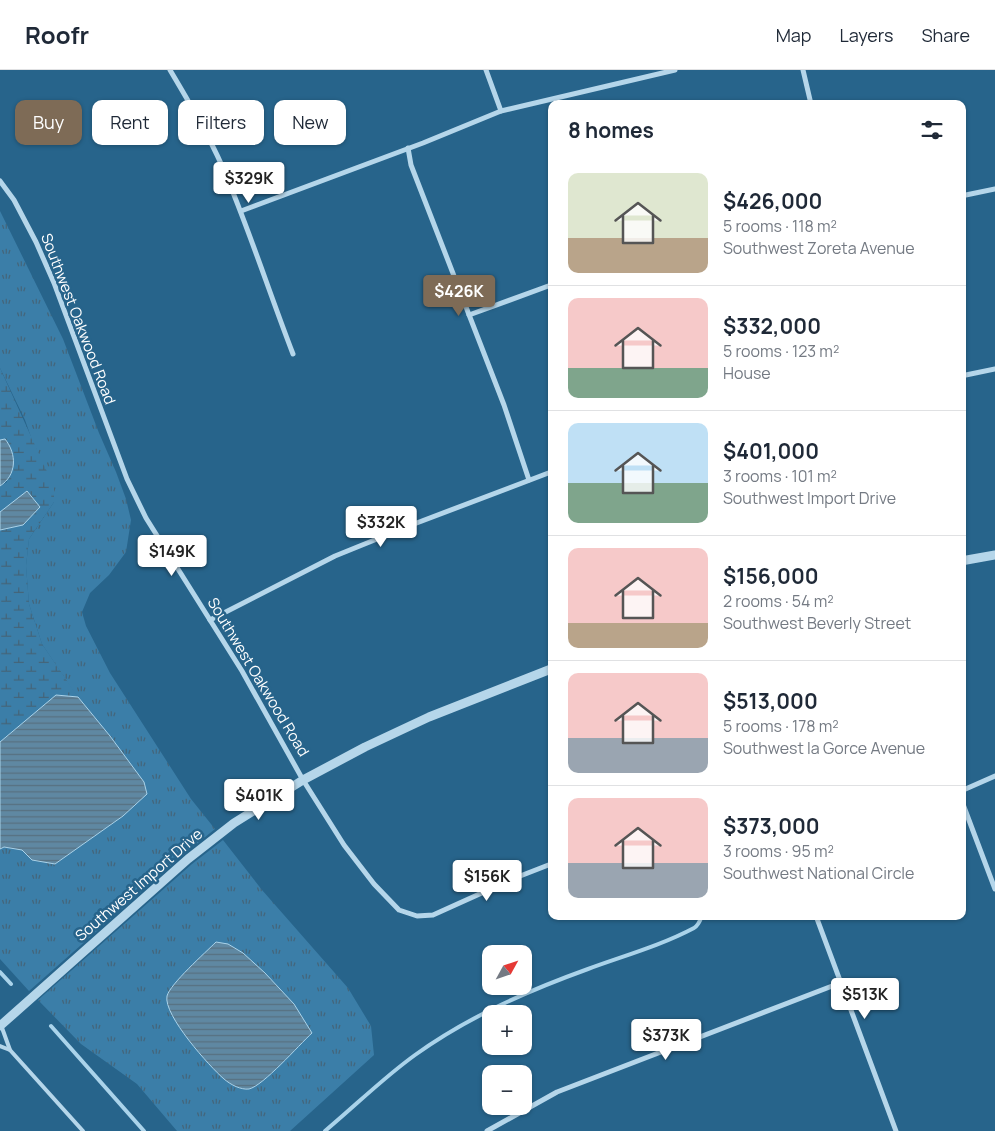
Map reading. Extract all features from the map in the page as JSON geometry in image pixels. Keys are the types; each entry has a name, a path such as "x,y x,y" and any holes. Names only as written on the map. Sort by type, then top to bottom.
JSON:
{"street":[{"path":"170,70 194,110 241,211 293,354"},
{"path":"486,70 502,111"},
{"path":"241,211 502,111 671,70"},
{"path":"803,70 810,100"},
{"path":"408,148 411,165 504,405 529,480"},
{"name":"Southwest Oakwood Road","path":"0,181 14,200 36,242 54,283 126,479 146,518 242,671 303,780 344,844 374,884 399,910 417,916 433,915 548,865"},
{"path":"966,195 995,189"},
{"path":"469,315 548,286"},
{"path":"966,375 995,369"},
{"path":"210,620 335,556 548,473"},
{"path":"966,560 995,555"},
{"name":"Southwest Import Drive","path":"1,1025 188,859 234,823 303,780 365,747 429,717 548,670"},
{"path":"966,788 995,776"},
{"path":"966,812 995,889"},
{"path":"817,920 896,1131"},
{"path":"487,1131 557,1092 840,983"}],"lane":[{"path":"1,1025 10,1050 82,1131"},
{"path":"0,1046 10,1050"}],"green space":[{"path":"0,211 63,339 116,472 131,520 126,552 109,575 90,593 82,612 86,626 110,673 191,799 215,829 184,854 29,991 0,959 0,849 4,847 22,850 32,860 55,864 123,816 147,794 144,782 74,692 42,644 29,604 26,566 29,539 54,502 25,420 0,368"},
{"path":"0,368 54,487 54,502 29,539 26,566 29,604 42,644 78,697 56,695 0,742 0,530 23,525 13,503 0,512 0,486 7,482 5,439 0,440"},
{"path":"223,840 262,890 348,988 371,1026 374,1055 290,1131 177,1131 137,1084 81,1044 38,1000 192,864"}],"shaded area":[{"path":"5,439 12,451 13,464 10,476 0,486 0,440"},
{"path":"27,491 40,507 23,525 0,530 0,512"},
{"path":"56,695 78,697 144,782 147,794 123,816 55,864 32,860 22,850 4,847 0,849 0,742"},
{"path":"216,942 228,944 243,953 265,973 294,1004 312,1033 263,1081 249,1089 233,1085 217,1073 189,1040 172,1015 168,1005 167,996 175,984"}],"waterway":[{"path":"325,1131 403,1064 435,1041 477,1017 543,986 681,934 695,927 700,920"},
{"path":"0,972 11,984"},
{"path":"51,1026 144,1131"}]}
